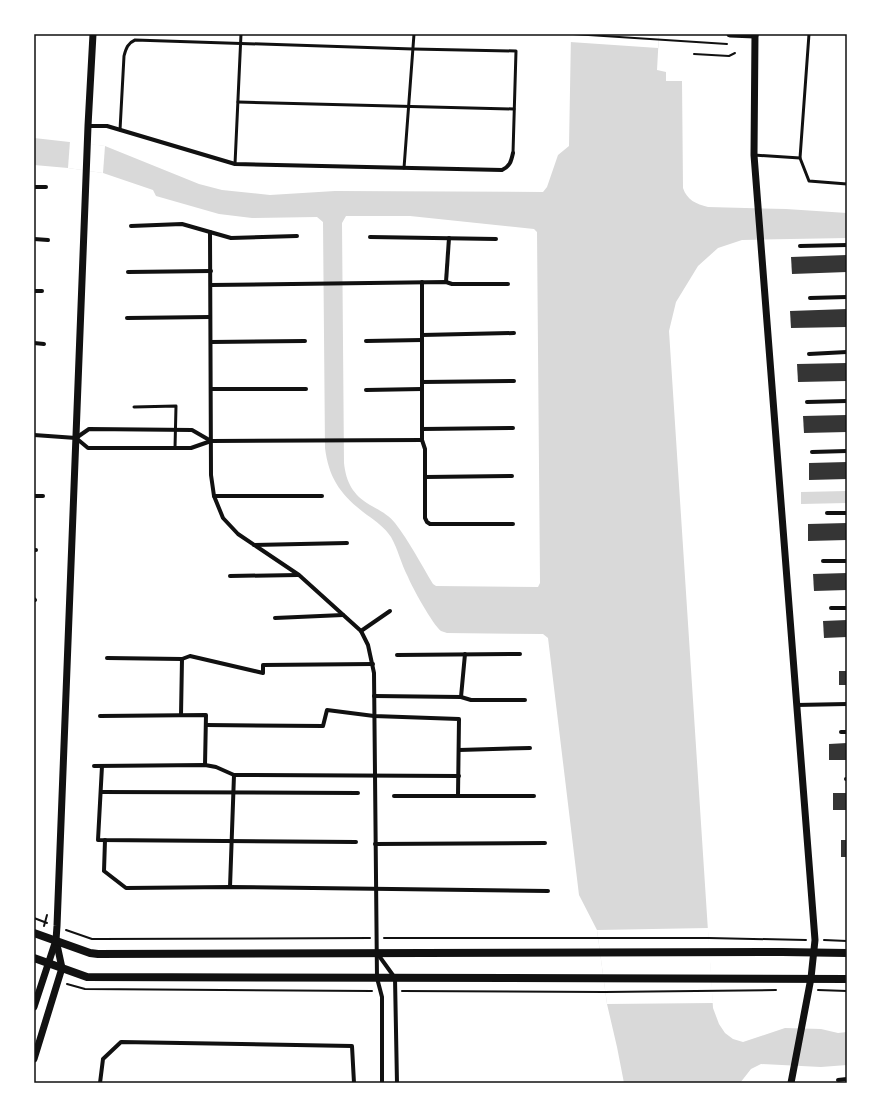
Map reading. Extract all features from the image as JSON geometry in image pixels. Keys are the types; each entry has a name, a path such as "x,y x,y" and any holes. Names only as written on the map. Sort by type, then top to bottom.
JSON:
{"main road":[{"path":"34,932 90,953 98,954 376,952 847,953"},
{"path":"34,958 87,977 604,979 847,978"}],"street":[{"path":"34,1007 56,940 57,926 87,143 93,34"},
{"path":"730,34 755,35 754,155 815,940 812,978 792,1083"},
{"path":"88,126 107,126 235,164 502,170 508,168 513,153"},
{"path":"34,187 46,187"},
{"path":"131,226 182,224 231,238 297,236"},
{"path":"210,232 211,475 214,496 223,518 238,534 299,575 361,631 368,645 373,664 376,952 377,978 382,997 382,1083"},
{"path":"370,237 496,239"},
{"path":"446,282 449,238"},
{"path":"34,239 48,240"},
{"path":"800,246 847,245"},
{"path":"128,272 210,271"},
{"path":"210,284 422,282 446,282 452,284 508,284"},
{"path":"422,282 422,440 425,449 425,518 430,524 513,524"},
{"path":"34,291 42,292"},
{"path":"810,298 847,297"},
{"path":"127,318 210,317"},
{"path":"422,335 514,333"},
{"path":"366,342 422,340"},
{"path":"210,342 305,341"},
{"path":"34,343 44,344"},
{"path":"809,354 847,352"},
{"path":"422,382 514,381"},
{"path":"211,389 306,389"},
{"path":"366,390 422,389"},
{"path":"807,402 847,401"},
{"path":"422,429 513,428"},
{"path":"76,438 89,429 192,430 211,441"},
{"path":"34,435 76,438 88,448 191,448 211,441 422,440"},
{"path":"812,452 847,451"},
{"path":"425,477 512,476"},
{"path":"34,496 43,496"},
{"path":"214,496 322,496"},
{"path":"827,513 847,512"},
{"path":"254,545 347,543"},
{"path":"823,562 847,561"},
{"path":"230,576 299,575"},
{"path":"831,608 847,608"},
{"path":"361,631 390,611"},
{"path":"275,618 343,616"},
{"path":"461,697 465,654"},
{"path":"397,655 520,654"},
{"path":"107,658 182,659 190,656 263,673 263,665 373,664"},
{"path":"181,715 182,659"},
{"path":"374,696 461,697 470,700 525,700"},
{"path":"796,705 847,704"},
{"path":"206,725 323,726 327,710 374,716 459,719 458,796"},
{"path":"100,716 206,715 205,765"},
{"path":"841,732 847,732"},
{"path":"459,750 530,748"},
{"path":"94,766 205,765 216,767 234,775 458,776"},
{"path":"102,766 98,840 356,842"},
{"path":"230,887 234,775"},
{"path":"100,792 358,793"},
{"path":"394,796 534,796"},
{"path":"105,840 104,871 126,888 230,887 548,891"},
{"path":"375,844 545,843"},
{"path":"34,1059 62,968 56,940"},
{"path":"376,952 395,978 397,1083"},
{"path":"100,1083 103,1059 121,1042 352,1046 354,1083"},
{"path":"838,1080 847,1079"}],"lane":[{"path":"235,164 241,34"},
{"path":"404,168 414,34"},
{"path":"809,34 800,158 809,181 847,184"},
{"path":"120,130 124,56 126,48 130,42 135,40 413,50 516,51 513,153"},
{"path":"238,102 514,109"},
{"path":"754,155 800,158"},
{"path":"134,407 176,406 175,448"}],"path":[{"path":"573,34 724,44"},
{"path":"694,54 729,56 735,53"},
{"path":"34,918 92,939 709,938 847,941"},
{"path":"58,981 85,990 380,991"},
{"path":"395,991 605,992 780,990"},
{"path":"809,990 847,991"}],"shaded area":[{"path":"571,34 659,34 657,70 666,72 666,81 682,81 683,188 687,196 696,203 708,207 786,209 847,213 847,238 742,240 718,248 698,266 676,302 669,331 713,1008 719,1024 725,1033 733,1039 743,1042 785,1028 821,1029 838,1033 847,1032 847,1065 821,1067 761,1064 751,1069 740,1083 624,1083 607,1004 597,930 579,895 548,638 543,634 447,633 441,631 428,614 414,589 391,537 380,525 350,501 333,478 325,448 323,222 317,217 252,218 219,214 156,196 153,190 103,173 34,165 34,138 105,146 199,184 222,190 270,195 335,191 543,192 547,187 558,155 569,146","holes":["346,216 410,216 534,229 537,232 540,583 538,587 436,586 433,584 393,520 359,497 349,482 344,463 342,223"]},
{"path":"847,491 847,503 801,504 801,492"}],"pier":[{"path":"571,34 659,34 658,48 570,42"},
{"path":"70,141 105,146 103,173 68,168"},
{"path":"708,928 713,1003 607,1004 597,930"}],"building":[{"path":"847,255 847,272 792,274 791,257"},
{"path":"847,309 847,327 791,328 790,311"},
{"path":"847,363 847,381 798,382 797,364"},
{"path":"847,415 847,432 804,433 803,416"},
{"path":"847,462 847,479 809,480 809,463"},
{"path":"847,523 847,540 808,541 808,524"},
{"path":"847,573 847,590 814,591 813,574"},
{"path":"847,620 847,637 824,638 823,621"},
{"path":"839,671 847,671 847,685 839,685"},
{"path":"847,743 847,760 829,760 829,744"},
{"path":"833,793 847,793 847,810 833,810"},
{"path":"841,840 847,840 847,857 841,857"}]}
